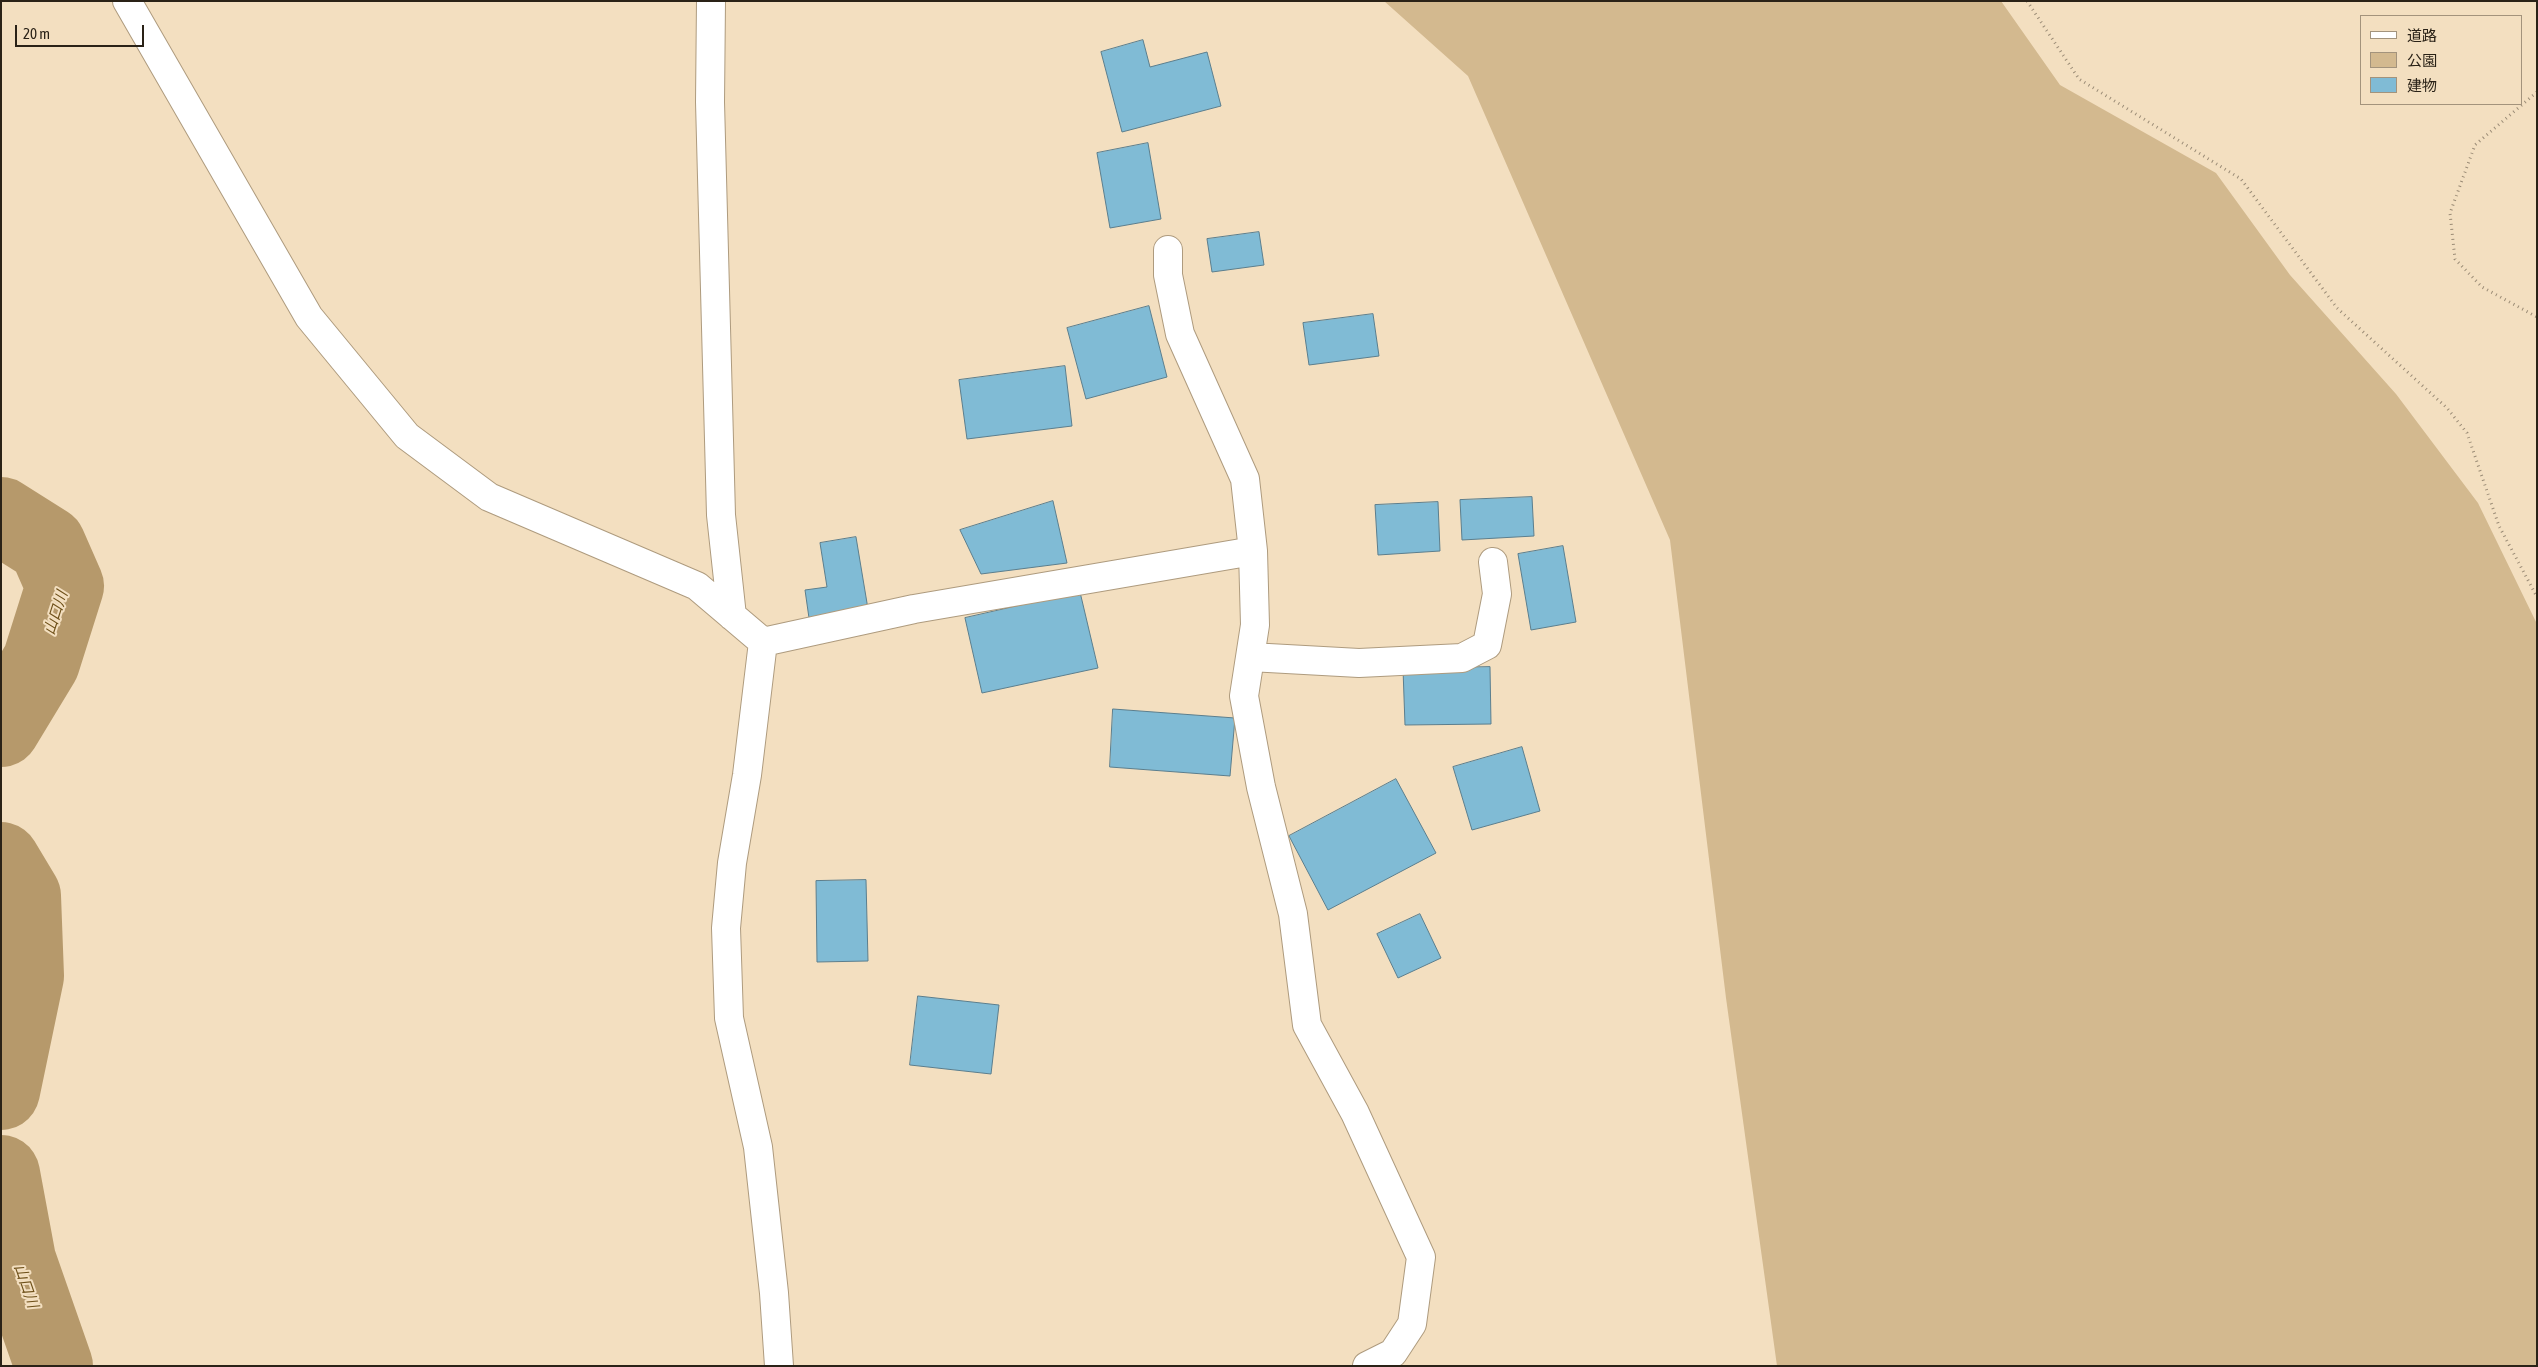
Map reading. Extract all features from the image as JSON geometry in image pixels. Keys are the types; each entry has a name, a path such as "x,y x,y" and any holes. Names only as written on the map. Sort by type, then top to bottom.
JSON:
{"street":[{"path":"127,1 309,317 407,436 489,497 697,586 763,642"},
{"path":"711,1 710,102 721,515 732,616"},
{"path":"1168,250 1168,275 1180,334 1245,479 1253,551 1255,625 1244,696 1261,787 1293,914 1307,1025 1355,1113 1421,1257 1412,1324 1393,1353 1367,1366"},
{"path":"763,642 914,609 1253,551"},
{"path":"1250,658 1359,663 1462,658 1487,646 1497,594 1493,562"},
{"path":"763,642 747,775 732,863 726,928 729,1018 758,1147 774,1293 779,1366"}],"path":[{"path":"2027,1 2079,79 2241,179 2337,308 2447,408 2467,433 2499,526 2537,597"},
{"path":"2523,104 2537,92"},
{"path":"2522,105 2475,145 2450,213 2455,259 2482,287 2537,317"}],"green space":[{"path":"1384,1 2001,1 2060,85 2216,173 2290,275 2396,394 2478,503 2537,624 2537,1366 1777,1366 1726,998 1670,540 1468,76"}],"building":[{"path":"1143,40 1150,67 1207,52 1221,106 1122,132 1101,52"},
{"path":"1148,143 1161,219 1110,228 1097,153"},
{"path":"1259,232 1264,265 1212,272 1207,239"},
{"path":"1149,306 1167,377 1086,399 1067,328"},
{"path":"1373,314 1379,356 1309,365 1303,323"},
{"path":"1065,366 1072,426 967,439 959,380"},
{"path":"1532,497 1534,536 1462,540 1460,500"},
{"path":"1053,501 1067,563 981,574 960,530"},
{"path":"1438,502 1440,551 1378,555 1375,505"},
{"path":"856,537 868,609 809,618 805,590 827,587 820,543"},
{"path":"1563,546 1576,622 1531,630 1518,554"},
{"path":"1080,592 1098,668 982,693 965,618"},
{"path":"1490,667 1491,724 1405,725 1403,669"},
{"path":"1113,709 1235,718 1230,776 1110,767"},
{"path":"1522,747 1540,811 1472,830 1453,767"},
{"path":"1396,779 1436,853 1328,910 1289,836"},
{"path":"866,880 868,961 817,962 816,881"},
{"path":"1420,914 1441,958 1398,978 1377,934"},
{"path":"918,996 999,1005 991,1074 910,1065"}],"waterway":[{"name":"山口川","path":"1,516 47,545 65,586 41,662 1,728"},
{"name":"山口川","path":"1,861 22,896 25,976 1,1091"},
{"name":"山口川","path":"1,1174 17,1260 54,1366"}]}
